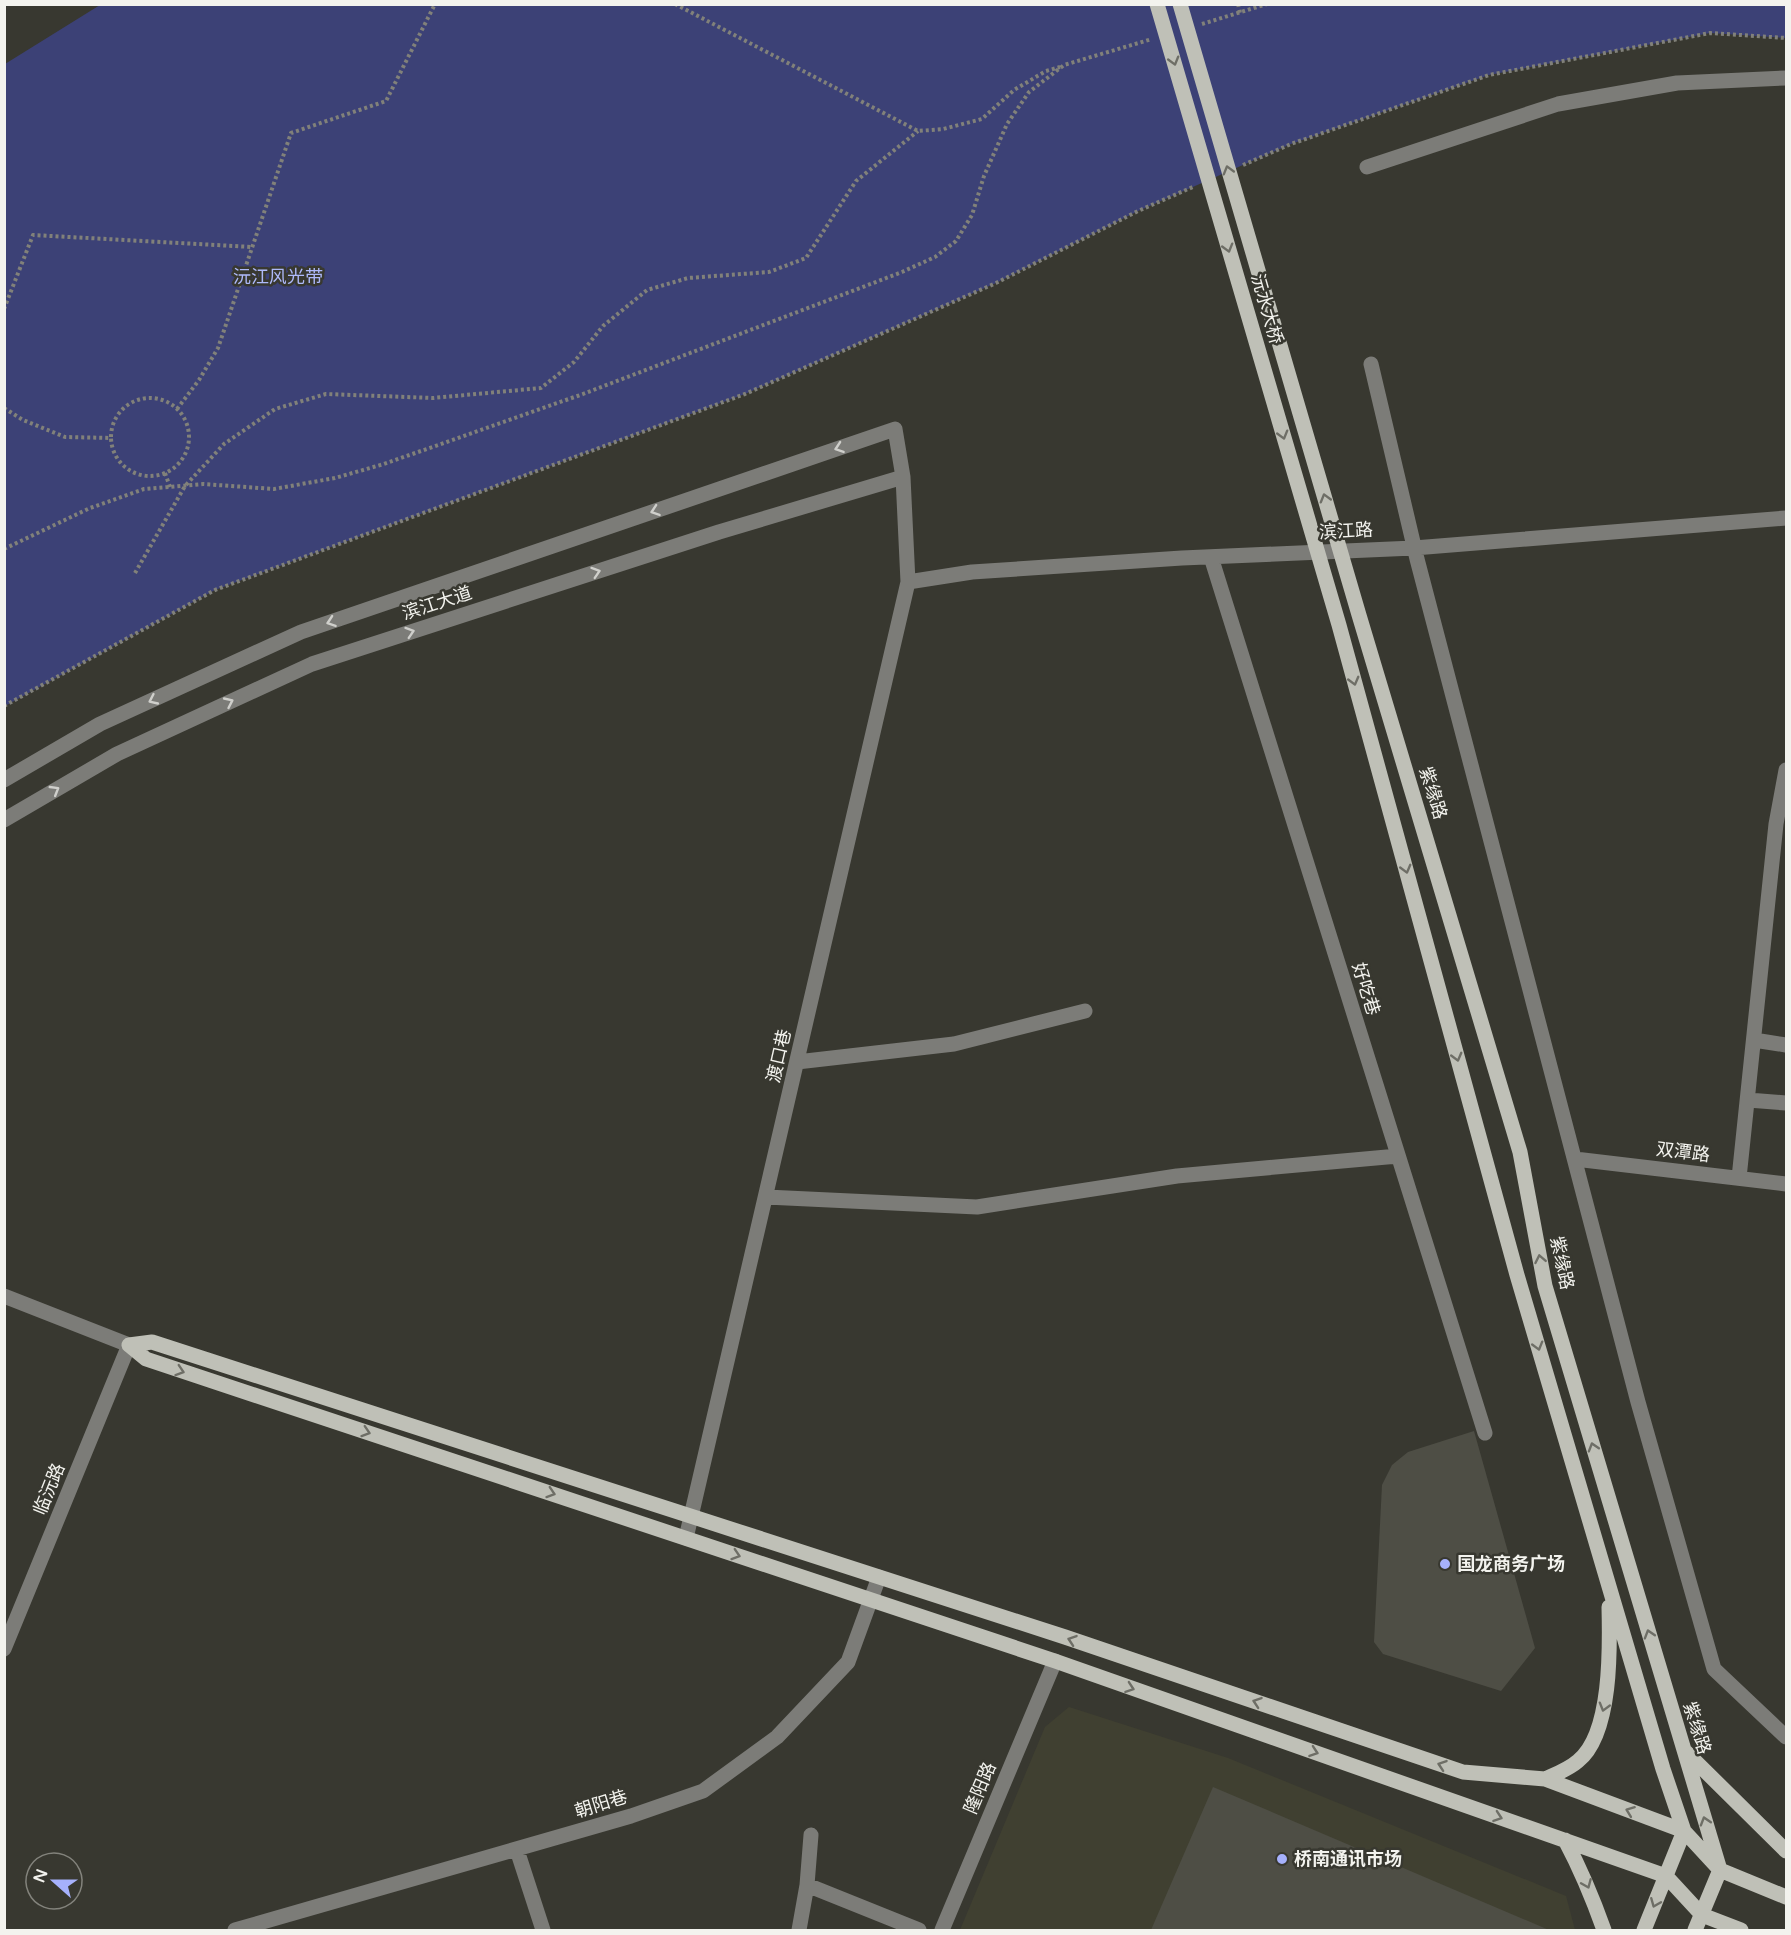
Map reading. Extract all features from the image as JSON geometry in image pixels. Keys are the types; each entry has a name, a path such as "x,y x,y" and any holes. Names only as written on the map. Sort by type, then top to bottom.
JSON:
{"main road":[{"name":"沅水大桥","path":"1157,4 1338,625 1517,1275 1609,1586"},
{"name":"沅水大桥","path":"1180,4 1359,615"},
{"name":"紫缘路","path":"1359,615 1520,1152 1545,1286 1720,1870"},
{"path":"129,1345 152,1342 1065,1637 1463,1772 1545,1779 1684,1831"},
{"path":"129,1345 146,1359 1055,1661 1666,1876 1702,1915 1741,1930"},
{"path":"1545,1779 1579,1761 1593,1742 1606,1700 1611,1652 1609,1586"},
{"path":"1609,1586 1663,1769 1684,1831 1720,1870 1786,1897"},
{"path":"1683,1750 1786,1851"},
{"path":"1644,1930 1684,1831"},
{"path":"1565,1840 1587,1884 1604,1930"},
{"path":"1695,1930 1720,1870"}],"street":[{"path":"1367,167 1558,104 1677,83 1786,78"},
{"path":"1371,364 1414,548 1638,1402 1714,1669 1786,1737"},
{"name":"渡口巷","path":"686,1538 693,1517 908,582 903,477 895,429"},
{"name":"滨江大道","path":"4,780 100,724 301,632 895,429"},
{"name":"滨江大道","path":"4,820 117,753 312,664 719,532 903,477"},
{"name":"滨江路","path":"908,582 972,572 1211,557 1414,548 1786,518"},
{"name":"好吃巷","path":"1211,557 1485,1433"},
{"path":"1739,1178 1776,824 1786,770"},
{"path":"797,1062 954,1044 1086,1011"},
{"path":"1754,1040 1786,1045"},
{"path":"1748,1100 1786,1103"},
{"path":"766,1197 977,1208 1177,1176 1398,1156"},
{"name":"双潭路","path":"1575,1159 1786,1184"},
{"path":"4,1296 129,1345"},
{"name":"临沅路","path":"4,1649 129,1345"},
{"name":"朝阳巷","path":"235,1930 517,1850 631,1816 703,1791 777,1737 848,1662 879,1577"},
{"name":"隆阳路","path":"942,1930 1055,1661"},
{"path":"799,1930 807,1885 811,1835"},
{"path":"517,1850 543,1930"},
{"path":"807,1885 919,1930"}],"path":[{"path":"177,409 199,380 218,348 291,133 386,101 435,4"},
{"path":"675,4 918,131 943,129 982,119 1014,90 1046,71 1152,39"},
{"path":"1238,4 1240,12"},
{"path":"1196,26 1267,4"},
{"path":"1237,168 1291,144 1489,75 1710,33 1786,38"},
{"path":"4,549 90,508 144,489 204,484 274,489 335,478 384,464 583,394 902,272 935,257 956,241 972,215 984,176 1007,124 1029,92 1064,65"},
{"path":"135,573 185,486 224,444 275,409 326,394 433,398 542,388 574,362 603,326 647,290 688,278 769,272 806,258 856,181 918,131"},
{"path":"4,706 215,590 745,394 996,283 1138,211 1204,182"},
{"path":"4,309 33,235 252,247"},
{"path":"153,398 177,409 187,425 189,444 184,456 176,466 165,473 153,476 140,475 129,470 120,461 111,438 113,425 119,414 140,399 153,398"},
{"path":"4,408 23,420 65,437 111,438"},
{"path":"165,473 170,487"}],"shaded area":[{"path":"1069,1707 1228,1758 1566,1896 1575,1930 960,1930 1045,1727"}],"green space":[{"name":"沅江风光带","path":"100,5 1786,5 1786,38 1710,33 1489,75 1291,144 1138,211 996,283 745,394 215,590 5,706 5,64"}],"building":[{"name":"国龙商务广场","path":"1474,1431 1535,1648 1501,1691 1383,1654 1374,1642 1382,1485 1392,1465 1408,1452"},
{"name":"桥南通讯市场","path":"1213,1787 1549,1930 1151,1930"}],"place":[{"name":"国龙商务广场","path":"1445,1564"},
{"name":"桥南通讯市场","path":"1282,1859"}]}
